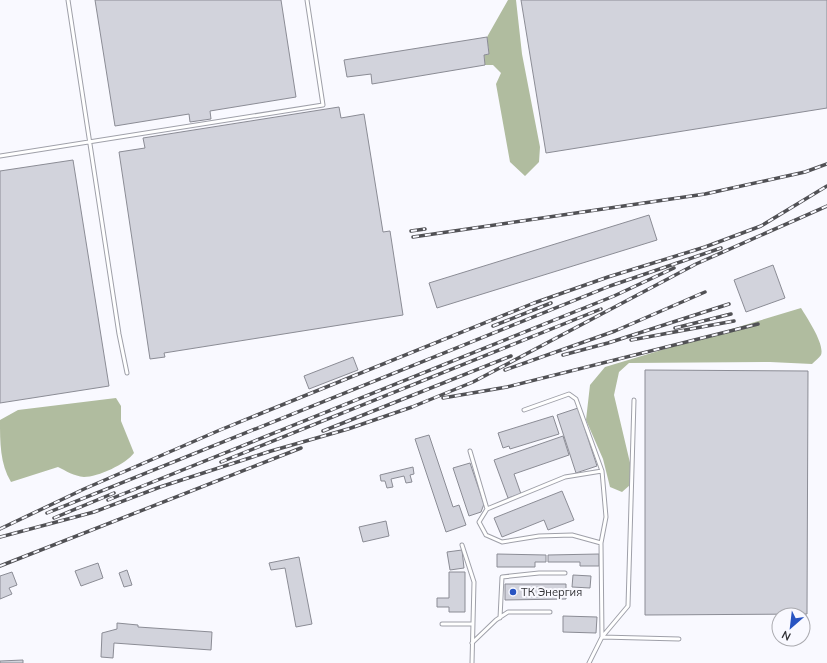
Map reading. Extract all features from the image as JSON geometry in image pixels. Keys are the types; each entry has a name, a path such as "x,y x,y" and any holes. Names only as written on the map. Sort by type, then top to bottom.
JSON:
{"lane":[{"path":"68,0 91,142 119,334 127,373"},
{"path":"0,156 323,106 307,0"},
{"path":"524,410 569,394 576,399 602,471 606,517 601,543 602,637"},
{"path":"589,663 602,637 628,606 634,400"},
{"path":"470,450 487,509"},
{"path":"601,543 572,535 540,536 502,542 486,535 479,522 487,509 565,477 602,471"},
{"path":"462,545 474,582 472,663"},
{"path":"500,618 502,576 539,573 565,573"},
{"path":"472,642 508,612 550,612"},
{"path":"442,624 473,624"},
{"path":"602,637 679,638"}],"green space":[{"path":"508,0 516,0 522,54 540,147 539,162 525,176 510,162 496,84 501,73 493,65 485,65 484,55 489,54 487,37"},
{"path":"801,308 815,331 822,350 821,355 812,364 770,362 629,363 619,372 614,395 631,467 630,485 622,492 610,487 603,459 586,420 590,385 605,367"},
{"path":"116,398 121,406 121,421 134,453 125,461 97,475 84,477 77,476 58,467 11,482 7,475 3,460 0,420 18,410"}],"building":[{"path":"95,0 281,0 296,97 210,111 211,119 190,122 189,114 115,126"},
{"path":"521,0 827,0 827,108 546,153"},
{"path":"487,37 489,54 484,55 485,65 372,84 371,74 347,77 344,60"},
{"path":"339,107 341,118 364,114 383,232 390,231 403,315 164,353 165,357 150,359 119,152 145,148 143,138"},
{"path":"73,160 109,386 0,403 0,171"},
{"path":"649,215 657,240 437,308 429,283"},
{"path":"773,265 785,298 746,312 734,280"},
{"path":"353,357 358,370 309,389 304,376"},
{"path":"645,370 808,371 807,607 771,607 771,614 645,615"},
{"path":"578,408 597,466 576,473 557,415"},
{"path":"553,416 559,434 510,449 509,446 503,448 498,433"},
{"path":"429,435 453,507 459,505 466,525 446,532 415,439"},
{"path":"563,436 569,455 514,474 521,494 508,498 494,460"},
{"path":"470,463 484,504 481,512 469,516 453,468"},
{"path":"413,467 414,474 410,475 412,482 406,483 404,476 391,479 393,487 387,488 385,481 381,481 380,475"},
{"path":"562,491 574,520 548,530 544,520 502,537 494,518"},
{"path":"386,521 389,536 363,542 359,527"},
{"path":"462,550 464,568 450,570 447,552"},
{"path":"497,554 546,555 546,562 535,562 535,567 497,567"},
{"path":"599,554 599,566 580,566 580,562 548,562 548,555"},
{"path":"299,557 312,624 296,627 285,568 271,570 269,563"},
{"path":"98,563 103,578 81,586 75,571"},
{"path":"127,570 132,585 124,587 119,573"},
{"path":"12,572 17,585 9,588 12,594 0,599 0,576"},
{"path":"449,572 465,572 465,612 449,612 449,607 437,607 437,598 449,598"},
{"path":"573,575 591,576 590,588 572,587"},
{"path":"505,584 566,584 566,599 505,600"},
{"path":"563,616 597,617 596,633 563,632"},
{"path":"117,623 138,625 138,627 212,632 211,650 114,643 113,658 101,657 102,633 117,629"},
{"path":"23,660 23,663 0,663 0,661"}],"railway":[{"path":"413,237 705,194 805,172 827,164"},
{"path":"0,529 84,489 220,430 534,303 608,277 705,247 761,226 827,186"},
{"path":"0,537 94,512 160,487 271,451 348,429 412,407 473,382 696,264 827,206"},
{"path":"411,231 425,229"},
{"path":"47,513 610,286 721,248"},
{"path":"108,500 614,296 674,268"},
{"path":"505,370 615,331 705,292"},
{"path":"493,326 551,303"},
{"path":"563,355 608,343 729,304"},
{"path":"221,462 601,309"},
{"path":"675,328 731,314"},
{"path":"631,340 734,321"},
{"path":"443,398 507,387 758,324"},
{"path":"323,431 511,356"},
{"path":"0,566 301,448"},
{"path":"54,518 114,493"}],"place":[{"name":"ТК Энергия","path":"513,592"}]}
